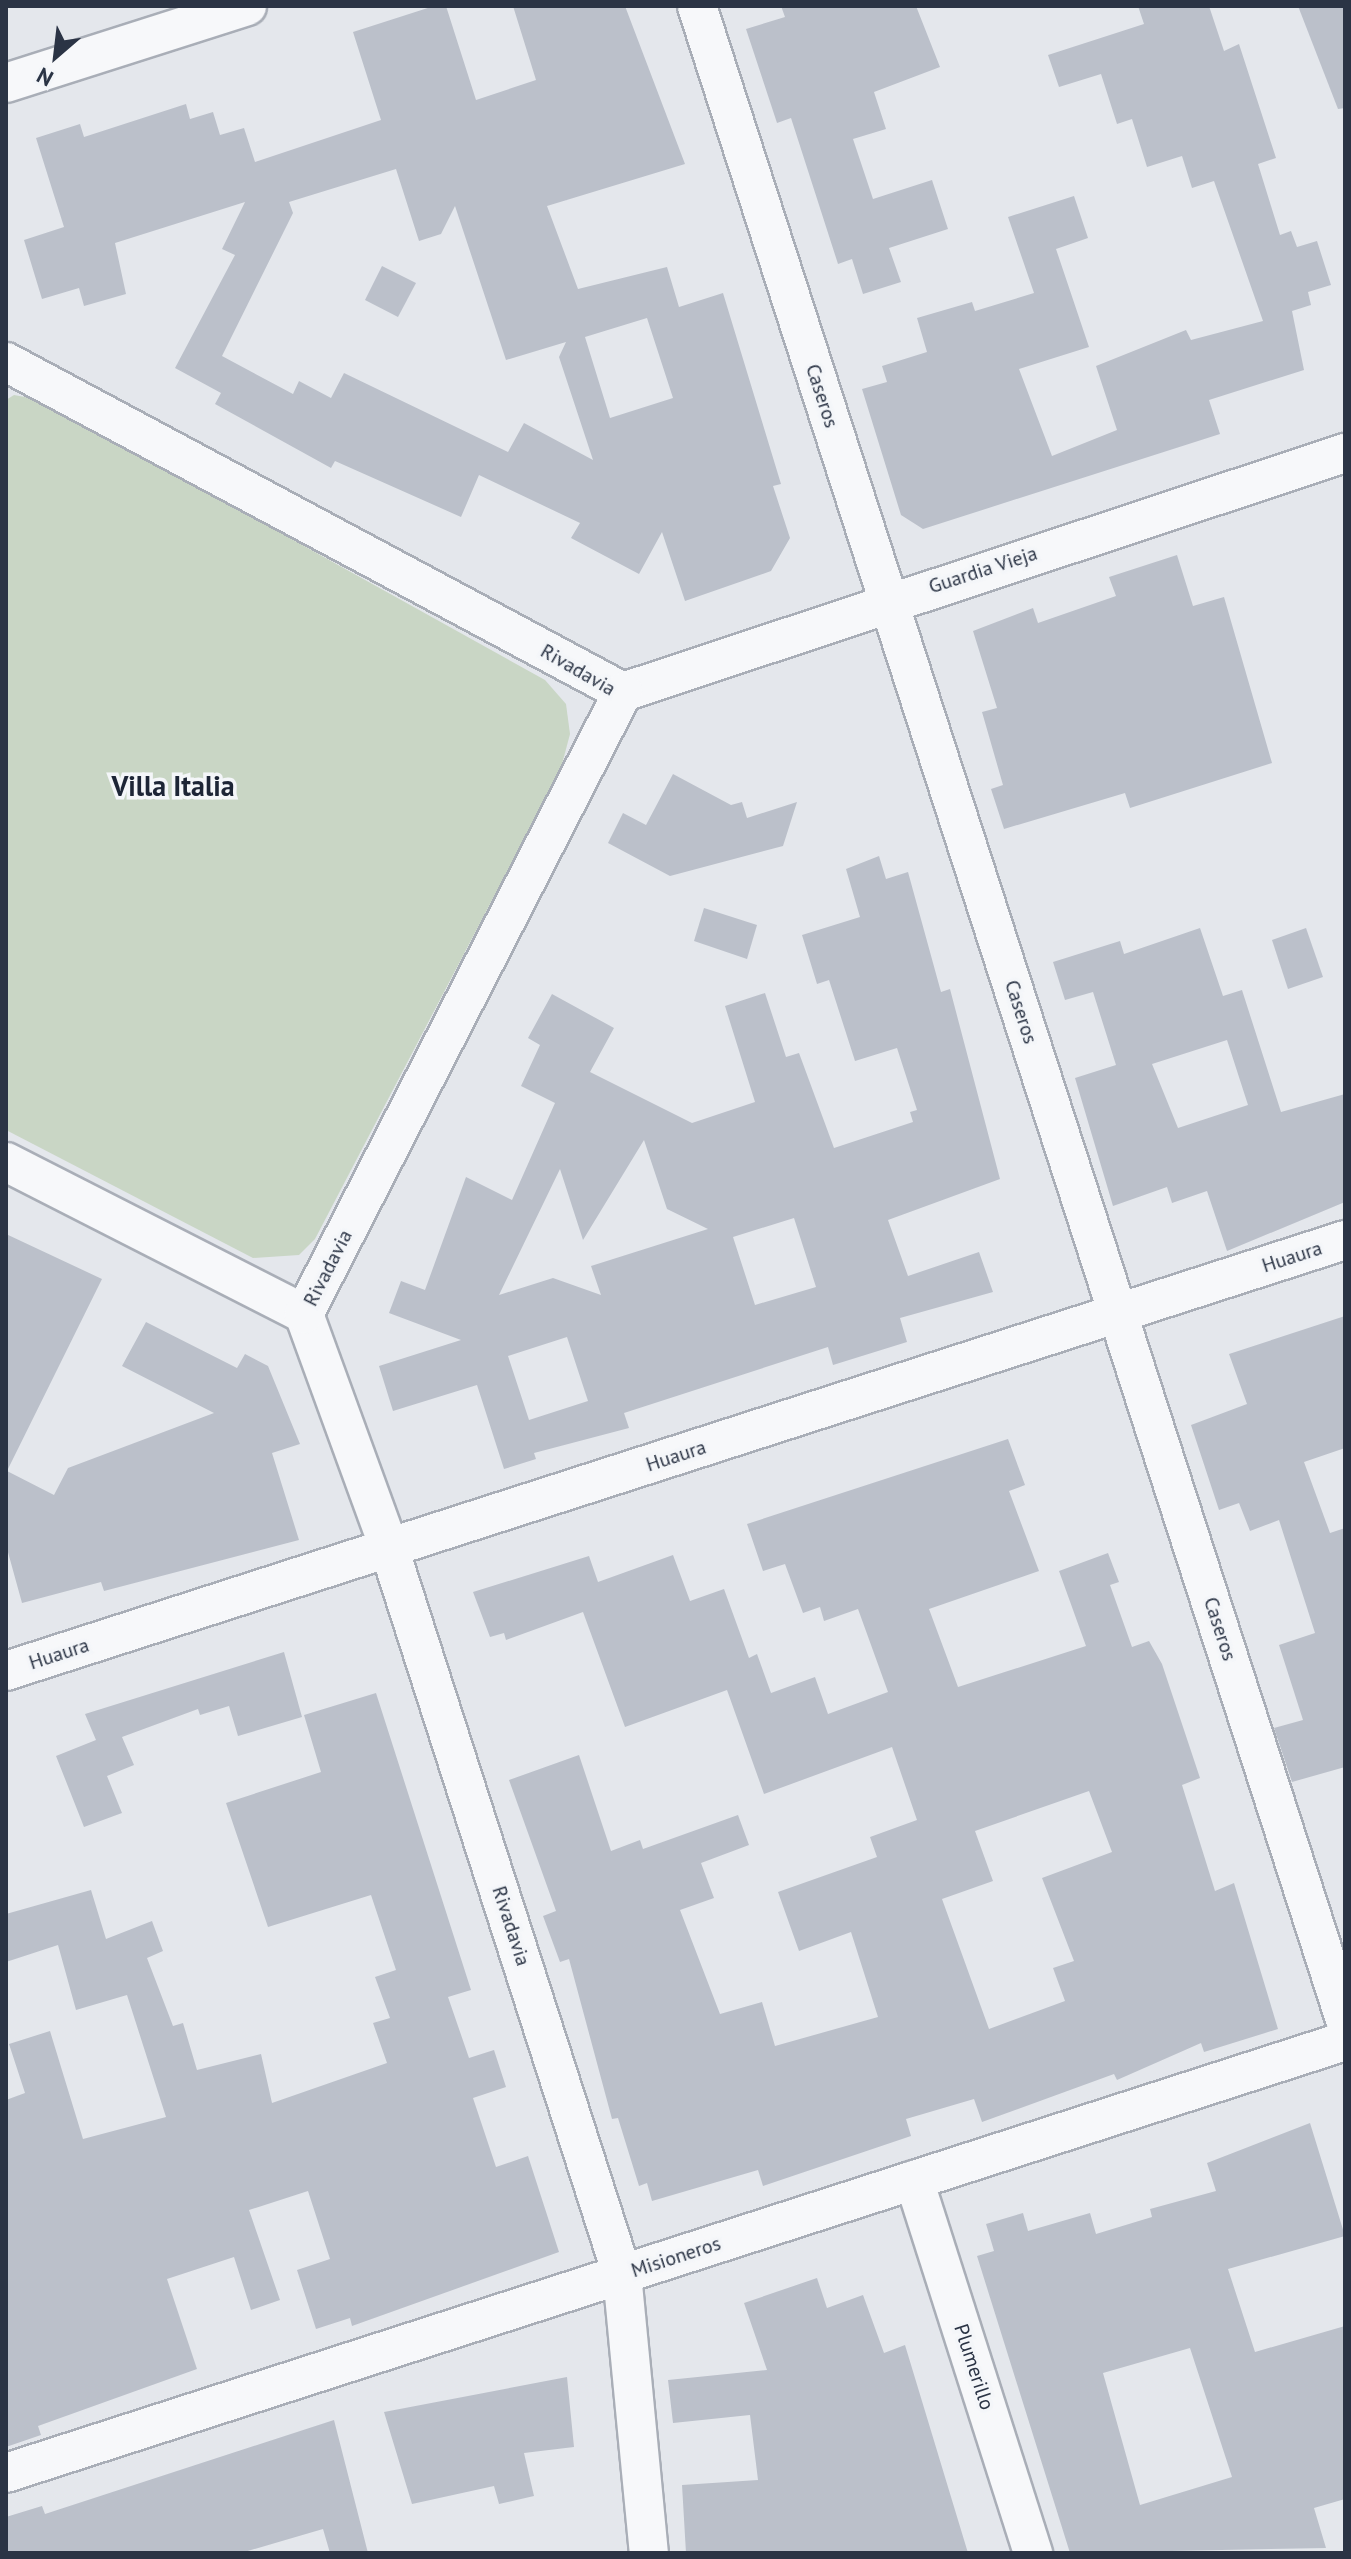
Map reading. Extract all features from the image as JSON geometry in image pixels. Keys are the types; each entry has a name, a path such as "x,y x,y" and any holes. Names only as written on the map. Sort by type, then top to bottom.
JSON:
{"street":[{"path":"6,83 247,6"},
{"name":"Caseros","path":"697,6 1345,2019"},
{"name":"Rivadavia","path":"6,362 623,692 304,1314"},
{"name":"Guardia Vieja","path":"623,692 888,600 1345,453"},
{"name":"Rivadavia","path":"6,1162 304,1314 389,1548 622,2274 649,2553"},
{"name":"Huaura","path":"6,1671 1345,1240"},
{"name":"Misioneros","path":"6,2473 1345,2041"},
{"name":"Plumerillo","path":"914,2180 1033,2553"}],"green space":[{"path":"14,395 41,400 545,680 566,704 570,734 561,768 315,1239 299,1255 253,1258 6,1130 6,400"}],"building":[{"path":"434,6 446,6 476,100 536,80 513,6 625,6 685,164 547,206 578,289 667,267 679,307 723,293 781,484 773,486 790,538 771,571 685,601 662,532 639,574 571,538 580,523 479,475 461,517 335,461 331,468 215,404 221,393 175,368 235,255 222,249 245,202 115,243 126,294 84,306 79,288 42,299 24,240 64,227 36,138 80,124 84,137 186,104 190,119 213,112 220,135 244,128 255,162 381,120 353,32","holes":["396,169 419,241 441,234 455,206 506,360 566,342 559,357 593,460 524,423 508,452 344,373 331,398 299,381 293,394 222,356 293,213 289,202","647,318 673,398 610,418 585,337"]},
{"path":"781,6 916,6 940,67 874,92 886,129 853,139 873,199 932,180 948,229 889,248 901,282 863,294 852,259 838,264 791,118 777,123 746,29 785,17"},
{"path":"1138,6 1209,6 1224,51 1239,44 1276,158 1258,164 1280,235 1291,231 1297,247 1317,241 1331,285 1308,292 1311,305 1292,311 1304,370 1209,400 1220,434 923,529 901,515 862,389 887,382 882,366 927,352 917,318 972,302 975,311 1034,293 1008,217 1074,196 1088,238 1056,249 1089,347 1019,369 1052,456 1117,430 1096,366 1186,330 1191,340 1263,321 1214,181 1192,188 1182,156 1147,167 1132,119 1117,124 1101,74 1059,87 1048,55 1144,24"},
{"path":"1298,6 1345,6 1345,108 1338,109"},
{"path":"382,266 416,283 398,317 365,300"},
{"path":"1177,555 1193,606 1224,597 1272,763 1130,808 1125,793 1004,829 991,789 1003,785 982,712 997,708 973,631 1033,608 1038,623 1116,596 1109,577"},
{"path":"673,774 731,805 742,802 747,818 797,802 783,846 670,876 608,843 623,813 646,825"},
{"path":"879,856 886,879 908,872 941,992 950,989 1000,1179 888,1220 908,1276 979,1252 993,1292 900,1318 907,1342 833,1365 828,1347 624,1413 629,1428 534,1453 536,1459 504,1469 477,1385 393,1411 379,1366 461,1340 389,1313 401,1281 425,1290 466,1177 512,1200 555,1103 521,1086 540,1045 528,1038 552,994 614,1028 590,1072 692,1123 755,1102 725,1006 765,993 786,1057 799,1053 834,1148 913,1122 910,1112 917,1110 897,1048 855,1061 829,980 817,984 802,935 860,917 846,869","holes":["644,1140 667,1209 708,1229 591,1266 601,1295 553,1278 499,1295 560,1169 583,1240","794,1218 816,1287 755,1305 733,1237","567,1337 588,1401 529,1420 508,1356"]},
{"path":"704,908 757,925 747,959 694,941"},
{"path":"1200,928 1223,996 1242,990 1281,1112 1345,1094 1345,1202 1227,1251 1207,1191 1172,1203 1167,1187 1113,1206 1075,1078 1116,1065 1093,992 1065,1000 1053,962 1120,941 1124,954","holes":["1227,1040 1248,1105 1178,1128 1152,1064"]},
{"path":"1306,928 1323,977 1288,989 1272,940"},
{"path":"6,1234 102,1279 7,1471 54,1495 68,1468 214,1413 122,1366 146,1322 237,1368 245,1354 268,1366 300,1444 272,1453 299,1540 104,1591 101,1582 22,1603 6,1545"},
{"path":"1345,1316 1345,1448 1304,1462 1330,1533 1345,1528 1345,1767 1292,1782 1274,1728 1303,1720 1279,1645 1315,1633 1279,1520 1250,1531 1239,1503 1219,1510 1191,1425 1247,1404 1229,1354"},
{"path":"1008,1439 1025,1485 1009,1491 1039,1571 929,1609 958,1687 1086,1646 1059,1571 1108,1553 1119,1582 1110,1585 1132,1647 1149,1641 1162,1664 1200,1778 1182,1785 1215,1891 1234,1883 1278,2029 1204,2052 1201,2043 1117,2080 1114,2074 982,2122 974,2099 906,2119 911,2136 763,2186 758,2170 652,2201 647,2183 639,2186 618,2118 612,2119 569,1959 560,1962 543,1916 556,1911 509,1780 579,1755 611,1851 640,1840 643,1849 738,1815 749,1845 701,1863 714,1898 680,1910 720,2014 762,2002 775,2046 878,2017 851,1932 799,1951 778,1892 877,1857 870,1837 917,1820 892,1747 764,1794 727,1690 625,1727 583,1612 506,1640 504,1633 490,1637 473,1592 589,1556 598,1582 673,1555 690,1601 724,1589 749,1658 757,1654 771,1693 815,1677 828,1714 888,1692 858,1609 824,1621 820,1607 803,1613 785,1564 763,1571 747,1524","holes":["1089,1791 1112,1852 1042,1878 1074,1961 1053,1968 1065,2001 989,2029 942,1899 993,1881 975,1831"]},
{"path":"284,1652 302,1717 238,1736 229,1706 200,1715 198,1709 122,1737 134,1765 107,1776 122,1813 84,1827 56,1756 96,1740 85,1714"},
{"path":"376,1693 471,1990 448,1997 469,2058 494,2050 506,2087 473,2098 496,2167 528,2156 559,2252 352,2326 350,2318 316,2329 297,2270 330,2259 308,2191 249,2210 280,2300 251,2310 234,2257 167,2279 197,2369 38,2426 41,2435 6,2447 6,2100 25,2093 9,2044 50,2031 83,2139 166,2117 127,1995 76,2010 58,1945 6,1962 6,1914 91,1890 106,1939 152,1921 163,1951 147,1958 173,2026 183,2023 197,2070 261,2054 272,2103 387,2063 373,2023 390,2018 375,1977 396,1970 371,1895 268,1927 226,1803 321,1772 304,1715"},
{"path":"1310,2123 1345,2236 1228,2269 1255,2352 1345,2326 1345,2499 1314,2508 1326,2548 1070,2553 977,2256 994,2251 986,2224 1023,2213 1028,2231 1090,2213 1096,2234 1152,2217 1150,2209 1216,2191 1207,2163","holes":["1190,2348 1232,2477 1140,2505 1103,2373"]},
{"path":"817,2278 827,2308 863,2295 884,2353 905,2345 968,2553 686,2553 682,2485 758,2480 750,2415 673,2423 668,2380 767,2370 744,2303"},
{"path":"567,2377 574,2447 524,2453 534,2496 499,2504 494,2486 412,2504 384,2412"},
{"path":"334,2420 368,2553 330,2553 323,2529 241,2553 6,2553 6,2517 42,2506 45,2514"}],"district":[{"name":"Villa Italia","path":"173,786"}]}
